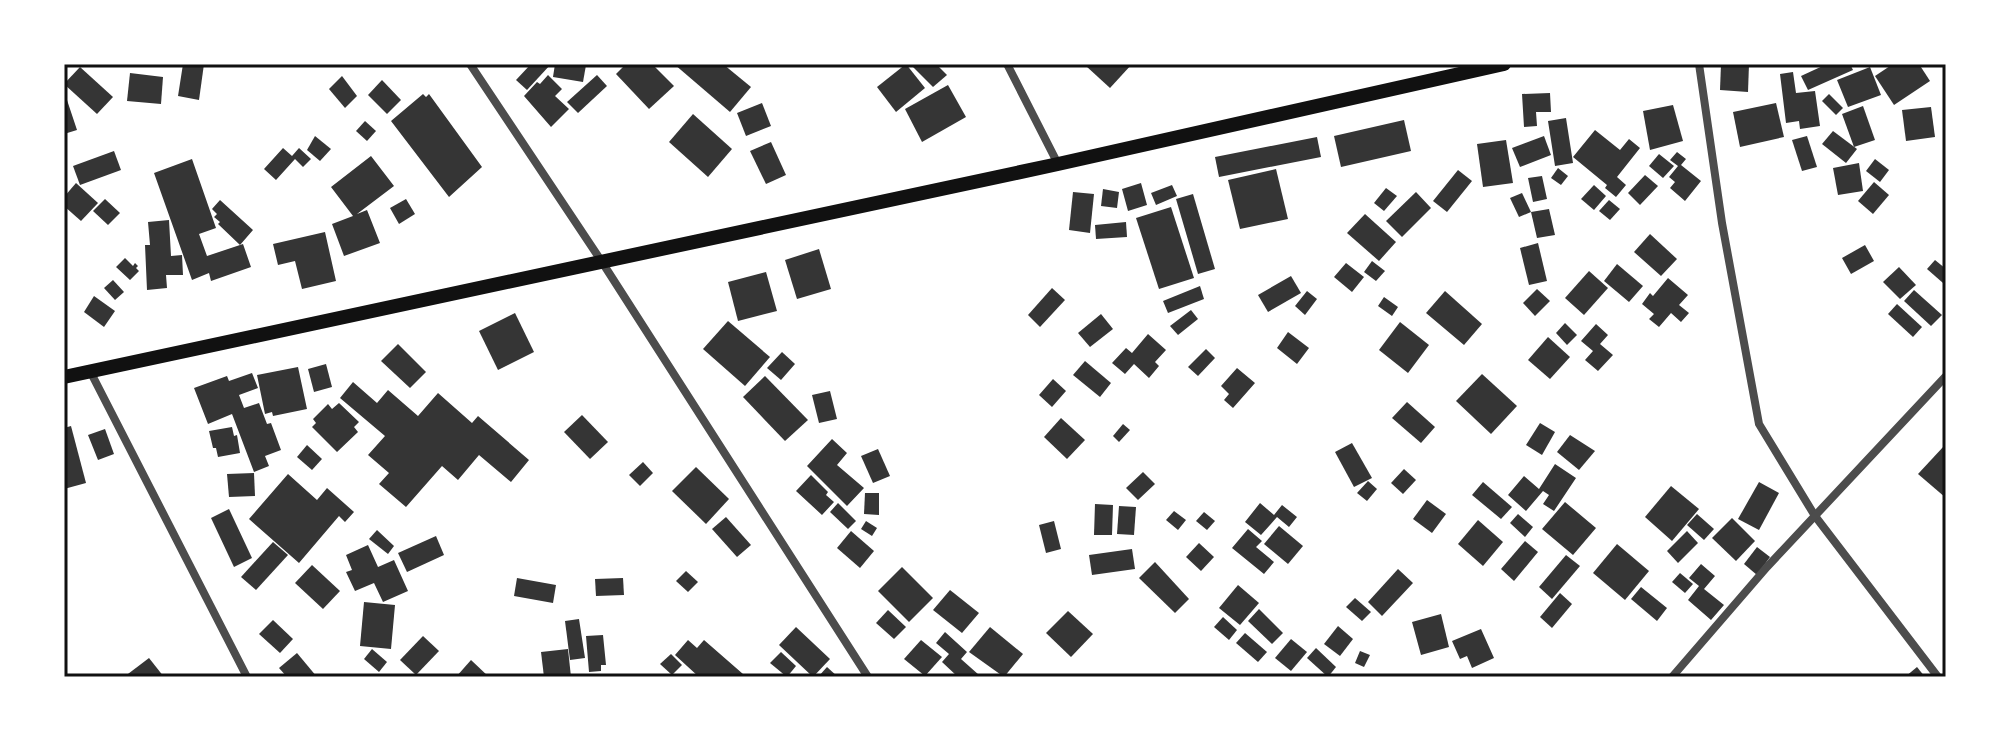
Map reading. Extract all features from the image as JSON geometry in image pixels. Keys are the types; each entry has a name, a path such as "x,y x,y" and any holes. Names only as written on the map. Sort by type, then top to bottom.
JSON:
{"main road":[{"path":"64,377 1058,164 1504,64"}],"street":[{"path":"470,64 602,262 868,677"},
{"path":"1007,64 1058,164"},
{"path":"1699,64 1722,223 1759,424 1815,516 1938,677"},
{"path":"90,371 247,677"},
{"path":"1672,677 1767,567 1946,376"}],"building":[{"path":"183,64 204,64 199,100 178,96"},
{"path":"531,64 551,64 527,90 516,80"},
{"path":"555,64 586,65 583,82 553,77"},
{"path":"626,64 652,64 674,86 649,109 616,74"},
{"path":"674,64 723,64 751,87 730,112"},
{"path":"906,64 925,88 896,112 877,87"},
{"path":"913,64 936,64 947,75 933,87"},
{"path":"1132,64 1110,88 1086,66"},
{"path":"1721,64 1749,64 1748,92 1720,90"},
{"path":"1827,64 1850,64 1853,70 1808,90 1801,76"},
{"path":"1893,64 1919,64 1930,81 1894,105 1875,76"},
{"path":"80,67 113,97 97,114 64,84"},
{"path":"1870,67 1881,95 1848,107 1837,80"},
{"path":"1793,72 1796,93 1815,91 1820,126 1800,129 1799,121 1786,123 1780,74"},
{"path":"130,73 163,77 161,104 127,101"},
{"path":"548,75 562,89 555,96 569,109 551,127 524,96"},
{"path":"597,75 607,86 578,113 567,102"},
{"path":"342,76 357,96 345,108 329,89"},
{"path":"382,80 401,100 387,114 368,95"},
{"path":"948,85 966,117 922,142 905,109"},
{"path":"64,91 77,130 64,134"},
{"path":"1550,93 1551,112 1536,112 1537,126 1524,127 1522,94"},
{"path":"423,94 426,97 429,94 482,167 449,197 391,121"},
{"path":"1829,94 1843,108 1836,115 1822,101"},
{"path":"762,103 771,126 746,136 737,113"},
{"path":"1776,103 1784,137 1740,147 1733,112"},
{"path":"1673,105 1683,141 1650,150 1643,111"},
{"path":"1863,106 1875,140 1854,147 1842,114"},
{"path":"1931,107 1935,137 1906,141 1902,110"},
{"path":"693,114 732,149 708,177 669,142"},
{"path":"1566,118 1573,163 1555,166 1548,121"},
{"path":"1404,120 1411,151 1341,167 1334,136"},
{"path":"365,121 376,131 367,141 356,131"},
{"path":"1595,130 1620,150 1629,139 1640,148 1617,177 1626,185 1616,197 1605,188 1607,185 1573,157"},
{"path":"1833,131 1857,149 1846,163 1822,144"},
{"path":"315,136 331,149 320,161 307,150"},
{"path":"1544,136 1551,155 1520,167 1512,148"},
{"path":"1807,136 1817,167 1802,171 1792,140"},
{"path":"1317,137 1321,157 1219,177 1215,157"},
{"path":"1506,140 1513,183 1483,187 1477,144"},
{"path":"771,142 786,175 766,184 750,151"},
{"path":"283,148 292,156 299,148 311,159 303,167 295,159 276,180 264,169"},
{"path":"114,151 121,170 80,185 73,166"},
{"path":"1677,152 1686,159 1681,165 1701,181 1685,201 1670,188 1675,182 1669,177 1678,166 1670,160"},
{"path":"1659,154 1674,166 1663,178 1649,166"},
{"path":"371,156 394,186 357,214 367,210 380,243 344,256 332,224 353,216 331,187"},
{"path":"192,159 216,228 199,234 207,256 243,244 251,267 211,281 209,273 192,280 154,173"},
{"path":"1875,159 1889,170 1880,182 1866,171"},
{"path":"1859,163 1863,191 1838,195 1833,168"},
{"path":"1558,168 1568,176 1561,185 1551,178"},
{"path":"1276,169 1288,219 1240,229 1228,180"},
{"path":"1458,170 1472,181 1447,212 1433,201"},
{"path":"1645,175 1658,186 1640,205 1628,193"},
{"path":"1542,176 1547,199 1533,202 1528,178"},
{"path":"1874,182 1889,195 1873,214 1858,201"},
{"path":"76,183 98,203 81,221 64,206 64,197"},
{"path":"1141,183 1147,205 1128,211 1122,189"},
{"path":"1172,185 1177,196 1156,205 1151,193"},
{"path":"1594,185 1606,196 1594,210 1581,199"},
{"path":"1386,188 1397,196 1384,211 1374,203"},
{"path":"1103,189 1119,192 1117,208 1101,206"},
{"path":"1073,192 1094,194 1090,233 1069,230"},
{"path":"1416,192 1431,208 1402,237 1386,221"},
{"path":"1522,193 1531,212 1519,217 1510,198"},
{"path":"1193,194 1215,269 1198,274 1176,199"},
{"path":"105,199 120,213 108,225 93,211"},
{"path":"406,199 415,214 399,224 390,208"},
{"path":"220,200 253,230 240,245 214,217 217,214 212,209"},
{"path":"1609,200 1620,209 1610,220 1599,211"},
{"path":"1171,207 1194,278 1159,289 1136,218"},
{"path":"1549,209 1555,235 1537,238 1531,212"},
{"path":"1365,214 1396,242 1379,261 1347,233"},
{"path":"169,220 171,256 182,255 183,275 166,275 167,288 147,290 145,245 150,245 148,222"},
{"path":"1126,222 1127,237 1096,239 1095,225"},
{"path":"325,232 336,281 302,289 295,261 278,265 273,244"},
{"path":"1650,234 1677,259 1661,276 1634,252"},
{"path":"1538,243 1547,281 1529,285 1520,248"},
{"path":"1865,245 1874,261 1851,274 1842,258"},
{"path":"819,249 831,289 797,299 785,260"},
{"path":"125,258 133,266 135,263 138,266 139,271 130,280 116,267"},
{"path":"1935,260 1946,269 1943,283 1927,269"},
{"path":"1372,261 1385,271 1376,281 1364,272"},
{"path":"1346,263 1364,277 1352,292 1334,277"},
{"path":"1617,264 1643,286 1629,302 1604,281"},
{"path":"1899,267 1916,285 1900,299 1883,282"},
{"path":"1589,271 1608,288 1584,315 1565,298"},
{"path":"766,272 777,311 738,321 728,282"},
{"path":"1291,276 1301,293 1268,312 1258,295"},
{"path":"1668,278 1688,295 1679,305 1689,313 1681,322 1671,313 1659,327 1649,319 1654,314 1642,304"},
{"path":"113,280 124,292 115,300 104,288"},
{"path":"1200,286 1204,299 1168,313 1163,301"},
{"path":"1052,288 1065,300 1040,327 1028,315"},
{"path":"1537,289 1550,301 1535,316 1523,303"},
{"path":"1914,290 1942,315 1931,326 1904,301"},
{"path":"1307,291 1317,299 1305,315 1295,306"},
{"path":"1445,291 1482,324 1464,345 1426,313"},
{"path":"94,296 115,311 104,327 84,312"},
{"path":"1384,297 1398,307 1392,316 1378,306"},
{"path":"1897,304 1922,327 1913,337 1888,314"},
{"path":"1191,310 1198,319 1178,335 1170,326"},
{"path":"515,313 534,352 498,370 479,331"},
{"path":"1101,314 1113,329 1090,347 1078,333"},
{"path":"728,321 770,357 745,386 703,349"},
{"path":"1400,322 1429,345 1408,373 1379,350"},
{"path":"1565,323 1577,335 1567,345 1556,333"},
{"path":"1596,324 1608,335 1600,344 1613,355 1598,371 1585,360 1593,351 1581,341"},
{"path":"1288,332 1309,348 1297,364 1277,348"},
{"path":"1148,334 1166,350 1155,362 1159,366 1149,378 1134,364 1125,374 1112,363 1126,348 1132,353"},
{"path":"1548,337 1570,357 1550,379 1528,360"},
{"path":"398,344 426,372 410,388 381,361"},
{"path":"1206,349 1215,358 1198,376 1188,367"},
{"path":"782,352 795,364 781,380 767,368"},
{"path":"1085,361 1111,383 1100,397 1073,375"},
{"path":"326,364 332,387 314,392 308,369"},
{"path":"298,367 307,409 273,416 272,412 265,414 257,375"},
{"path":"1237,368 1255,383 1233,408 1224,400 1229,394 1221,386"},
{"path":"252,373 258,388 239,395 244,408 259,403 281,450 265,456 269,466 254,472 232,414 208,424 194,388 227,376 229,381"},
{"path":"1482,374 1517,406 1491,434 1456,401"},
{"path":"765,376 808,420 785,441 743,397"},
{"path":"1053,379 1066,391 1052,407 1039,395"},
{"path":"353,382 377,403 388,390 418,416 438,393 472,423 478,416 529,460 511,482 479,455 458,480 442,466 406,507 379,484 389,473 368,455 385,436 340,398"},
{"path":"830,391 837,419 819,423 812,395"},
{"path":"1407,402 1435,427 1421,443 1392,418"},
{"path":"339,403 359,422 354,427 358,432 337,452 312,427 316,423 313,419 328,404 332,409"},
{"path":"582,415 608,442 590,459 564,432"},
{"path":"1061,418 1085,440 1067,459 1044,437"},
{"path":"1540,423 1555,432 1542,455 1526,445"},
{"path":"1123,424 1130,430 1119,442 1113,436"},
{"path":"71,426 86,483 64,489 64,428"},
{"path":"232,427 234,436 237,435 240,453 218,457 209,431"},
{"path":"105,429 114,454 98,460 88,435"},
{"path":"1570,435 1595,451 1579,470 1557,452"},
{"path":"832,439 847,453 837,465 864,488 847,506 807,466"},
{"path":"1352,443 1372,478 1354,487 1335,452"},
{"path":"307,445 322,459 312,470 297,457"},
{"path":"1944,446 1946,448 1946,498 1918,474"},
{"path":"878,449 890,476 873,483 861,456"},
{"path":"643,462 653,473 640,486 629,475"},
{"path":"1555,464 1576,478 1554,511 1543,504 1549,495 1543,491 1526,511 1508,495 1524,476 1539,489"},
{"path":"696,467 729,499 706,524 672,491"},
{"path":"1404,469 1416,480 1403,494 1391,483"},
{"path":"1143,472 1155,484 1138,500 1126,488"},
{"path":"254,473 255,496 229,497 227,474"},
{"path":"288,474 317,500 327,488 354,512 345,522 339,516 299,563 249,519"},
{"path":"811,475 834,502 822,515 796,491"},
{"path":"1368,481 1377,489 1367,501 1357,493"},
{"path":"1483,482 1512,507 1501,519 1472,495"},
{"path":"1759,482 1779,493 1759,530 1738,519"},
{"path":"1671,486 1699,509 1672,541 1645,517"},
{"path":"865,493 879,493 879,515 864,514"},
{"path":"1427,500 1446,514 1432,533 1413,519"},
{"path":"1565,502 1596,528 1573,555 1542,529"},
{"path":"838,503 856,521 848,529 830,512"},
{"path":"1260,503 1274,515 1282,505 1297,517 1289,527 1277,517 1261,535 1245,522"},
{"path":"1095,504 1113,505 1112,535 1094,535"},
{"path":"1119,506 1136,507 1134,535 1117,534"},
{"path":"229,509 252,558 234,567 211,518"},
{"path":"1174,511 1186,520 1178,530 1166,520"},
{"path":"1204,512 1215,521 1207,530 1196,521"},
{"path":"1518,514 1533,527 1525,537 1510,523"},
{"path":"1697,514 1714,529 1704,540 1687,525"},
{"path":"726,517 751,545 737,557 712,529"},
{"path":"1732,518 1755,541 1736,561 1712,538"},
{"path":"1478,520 1503,542 1483,566 1458,544"},
{"path":"866,521 877,528 872,536 861,529"},
{"path":"1054,521 1061,549 1046,553 1039,525"},
{"path":"1279,526 1303,546 1288,564 1264,544"},
{"path":"1248,529 1262,541 1256,547 1274,562 1264,574 1232,548"},
{"path":"377,530 394,546 388,554 369,539"},
{"path":"851,531 874,551 860,568 837,548"},
{"path":"1687,531 1698,543 1678,563 1667,551"},
{"path":"436,536 444,555 407,572 398,553"},
{"path":"1525,541 1538,552 1514,581 1501,569"},
{"path":"273,542 288,555 256,590 241,577"},
{"path":"1199,543 1214,557 1201,571 1186,557"},
{"path":"1617,544 1649,571 1625,600 1593,573"},
{"path":"368,545 378,567 394,560 408,591 383,602 374,583 355,591 346,572 352,570 346,555"},
{"path":"1757,547 1770,557 1757,575 1744,564"},
{"path":"1132,549 1135,569 1092,575 1089,555"},
{"path":"1566,555 1580,566 1552,599 1539,587"},
{"path":"1155,562 1189,599 1175,613 1139,578"},
{"path":"1701,564 1715,576 1704,589 1724,605 1711,620 1688,600 1699,586 1689,578"},
{"path":"312,565 340,591 323,609 295,583"},
{"path":"902,567 933,598 909,622 878,591"},
{"path":"1398,569 1413,583 1382,616 1368,602"},
{"path":"686,571 698,582 688,592 676,581"},
{"path":"1680,573 1693,584 1685,593 1672,582"},
{"path":"517,578 556,585 553,603 514,596"},
{"path":"623,578 624,595 596,596 595,579"},
{"path":"1238,585 1259,603 1240,625 1219,608"},
{"path":"1641,587 1667,608 1657,621 1631,599"},
{"path":"950,590 979,613 962,633 933,610"},
{"path":"1560,593 1572,604 1552,628 1540,617"},
{"path":"1355,598 1371,612 1362,621 1346,607"},
{"path":"364,602 395,605 391,649 360,646"},
{"path":"1259,609 1283,633 1272,644 1248,621"},
{"path":"888,610 906,627 894,639 876,623"},
{"path":"1068,611 1093,634 1071,657 1046,633"},
{"path":"1441,614 1449,647 1421,655 1412,622"},
{"path":"1223,617 1237,630 1229,640 1214,627"},
{"path":"579,619 585,658 570,660 565,621"},
{"path":"273,620 293,639 280,653 259,634"},
{"path":"1338,626 1353,639 1340,656 1324,644"},
{"path":"796,627 830,659 813,677 779,645"},
{"path":"990,627 1023,654 1004,677 969,652"},
{"path":"1481,629 1494,658 1472,668 1467,656 1460,659 1452,641"},
{"path":"945,632 967,652 961,659 979,675 958,677 942,662 949,654 936,643"},
{"path":"1245,633 1267,652 1258,662 1236,643"},
{"path":"603,635 606,665 601,665 601,671 589,672 586,636"},
{"path":"423,636 439,651 416,675 400,660"},
{"path":"1291,639 1307,652 1291,671 1275,658"},
{"path":"688,640 697,648 704,640 743,674 740,677 699,677 675,655"},
{"path":"921,640 942,657 925,676 904,659"},
{"path":"1316,648 1336,667 1328,677 1307,658"},
{"path":"372,649 387,662 379,672 364,659"},
{"path":"568,649 571,677 544,677 541,652"},
{"path":"1360,651 1370,655 1364,667 1355,663"},
{"path":"781,652 796,666 787,677 770,663"},
{"path":"297,653 317,677 287,677 279,668"},
{"path":"671,654 682,665 672,675 660,664"},
{"path":"149,658 164,677 124,677"},
{"path":"471,660 489,677 456,677"},
{"path":"827,667 838,677 818,677"},
{"path":"1917,667 1925,677 1905,677"}]}
